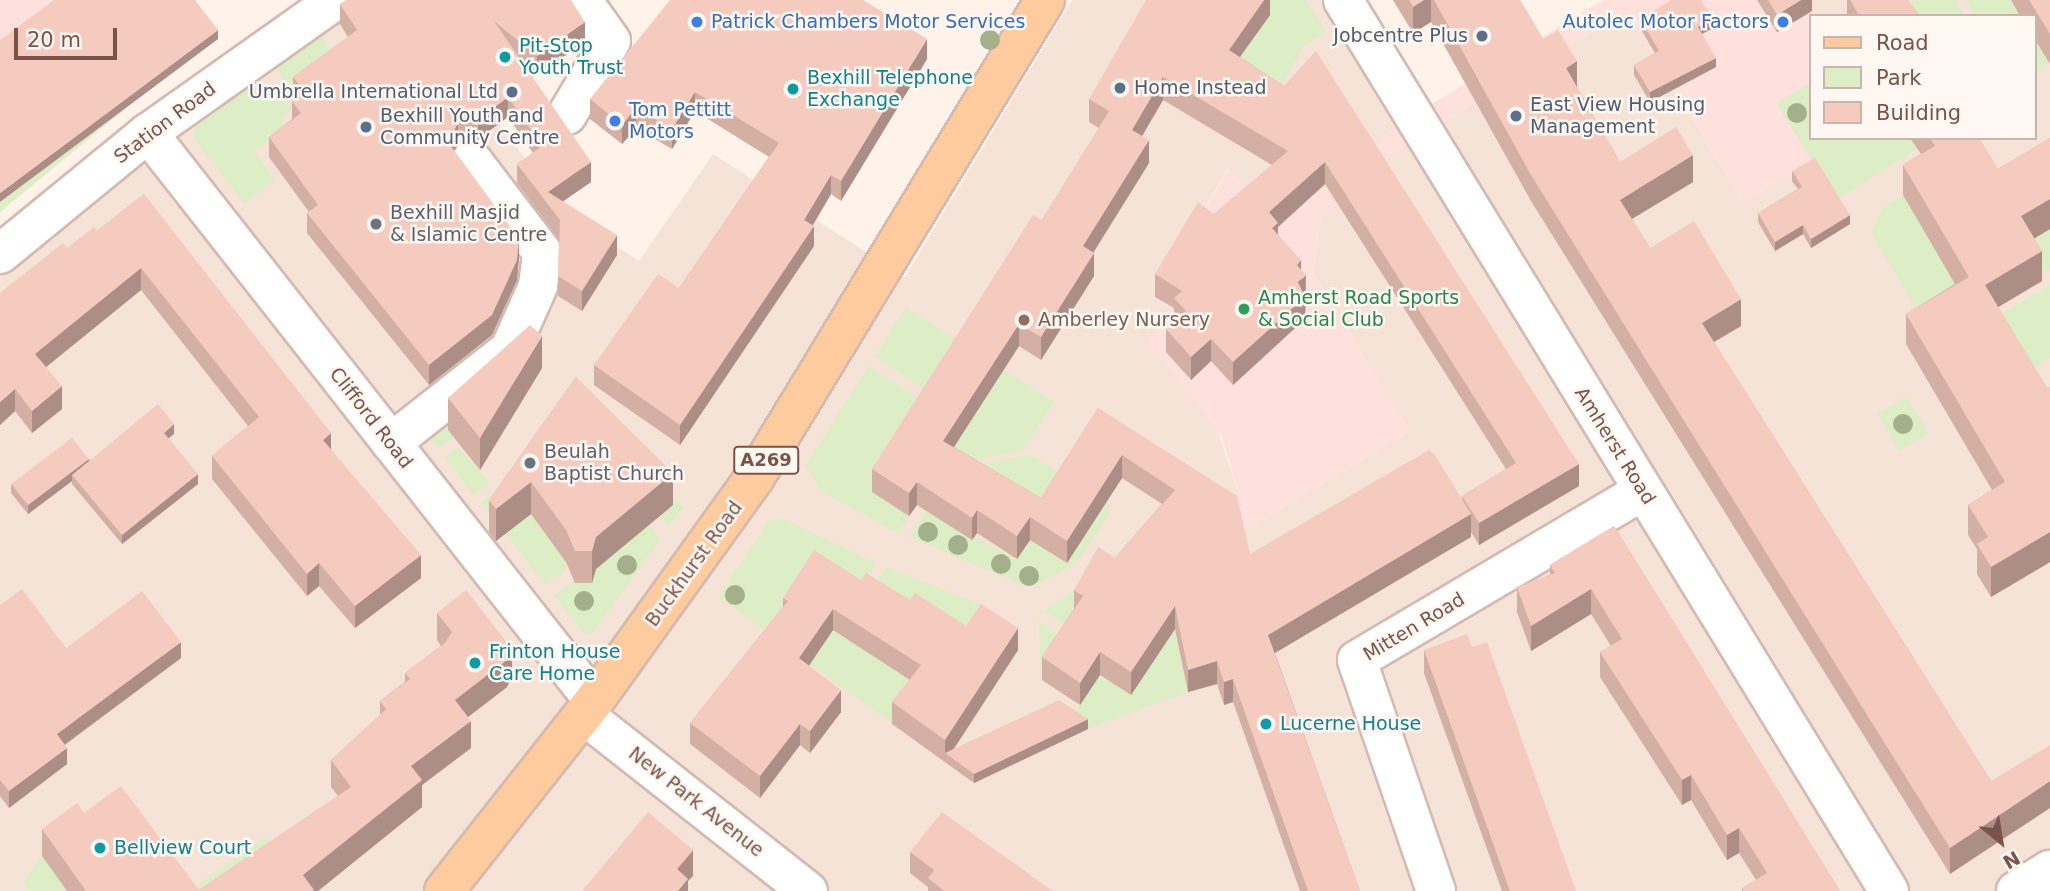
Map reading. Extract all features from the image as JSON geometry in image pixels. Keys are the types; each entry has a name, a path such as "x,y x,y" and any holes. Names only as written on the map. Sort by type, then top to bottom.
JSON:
{"main road":[{"name":"Buckhurst Road","path":"444,891 589,708 755,477 1045,0"}],"street":[{"name":"Station Road","path":"0,254 148,133 335,0"},
{"path":"566,116 611,41 582,0"},
{"name":"Amherst Road","path":"1343,0 1889,891"},
{"name":"Clifford Road","path":"148,133 391,443 589,708"},
{"path":"391,443 510,349 538,286 542,253 472,160"},
{"name":"Mitten Road","path":"1436,891 1357,660 1643,491"},
{"name":"New Park Avenue","path":"589,708 808,891"},
{"path":"2016,891 2050,870"}],"shaded area":[{"path":"0,0 66,0 0,49"},
{"path":"352,0 490,112 567,214 639,261 713,154 905,277 1072,0 1321,0 1399,124 1277,228 1228,168 1153,297 1178,314 1239,494 1240,521 1410,432 1313,272 1321,218 1399,149 1627,11 1743,203 1808,140 2036,140 2036,14 1817,14 1808,0 2050,0 2050,891 0,891 0,267"},
{"path":"1603,0 1808,0 1817,14 1808,14 1808,88 1782,105 1815,160 1743,203 1627,11 1399,149 1321,218 1313,272 1411,432 1241,534 1239,494 1222,437 1146,342 1178,314 1153,297 1229,168 1277,228 1399,124"}],"green space":[{"path":"1264,0 1306,0 1326,32 1305,45 1273,98 1239,59 1270,15"},
{"path":"1915,0 1955,0 1964,14 1901,14 1899,10"},
{"path":"1966,0 2010,0 2020,14 1975,14"},
{"path":"321,36 334,56 290,87 276,69"},
{"path":"2036,39 2050,60 2036,74"},
{"path":"270,83 291,110 282,118 283,129 254,152 274,179 245,204 193,137 195,127 252,86 257,92"},
{"path":"1808,84 1808,140 1931,140 1836,200 1776,103"},
{"path":"131,104 0,212 0,202"},
{"path":"1903,195 1964,299 1924,322 1871,233 1884,207"},
{"path":"2050,229 2050,268 2039,275 2021,246"},
{"path":"2050,285 2050,358 2021,375 1989,322"},
{"path":"906,307 1054,402 1023,450 941,468 934,396 875,356"},
{"path":"869,366 928,405 872,492 909,516 898,534 820,490 806,465"},
{"path":"493,374 452,439 438,449 422,430"},
{"path":"1906,397 1929,434 1900,451 1877,414"},
{"path":"602,426 683,507 670,526 659,515"},
{"path":"458,447 490,483 474,495 445,458"},
{"path":"1030,454 1060,473 1032,515 953,470"},
{"path":"500,487 524,518 530,511 566,562 565,571 546,585 481,503"},
{"path":"1107,501 1109,515 1074,566 1029,587 909,537 927,511 1017,559 1030,540 1067,563"},
{"path":"784,519 876,563 833,630 928,683 892,724 719,597 770,520"},
{"path":"649,524 660,540 592,634 585,634 554,595"},
{"path":"887,567 981,605 955,641 867,595"},
{"path":"1093,577 1075,631 1044,611"},
{"path":"1168,597 1188,692 1088,729 1071,717 1100,675 1131,695"},
{"path":"1038,621 1068,641 1042,680"},
{"path":"265,837 305,891 189,891"},
{"path":"42,856 71,891 29,891 23,882"}],"building":[{"path":"54,0 195,0 218,30 0,193 0,40"},
{"path":"346,0 571,0 585,22 537,56 494,21 591,162 548,192 617,235 582,291 558,276 560,220 517,164 542,146 508,97 478,120 458,123 448,142 519,239 517,260 492,315 429,365 307,213 318,205 269,137 301,113 292,101 305,92 293,77 357,30 340,4"},
{"path":"670,0 863,0 927,39 841,181 831,175 804,220 814,226 680,425 594,365 658,274 679,288 779,143 695,92 672,129 636,108 622,125 590,99"},
{"path":"1146,0 1264,0 1229,50 1284,86 1316,51 1579,464 1479,523 1462,496 1516,463 1325,162 1269,212 1278,223 1272,228 1301,260 1297,265 1306,275 1298,282 1305,297 1233,362 1211,339 1191,357 1166,329 1186,311 1174,298 1182,291 1155,274 1198,202 1214,214 1288,151 1163,77 1132,130 1149,140 1083,246 1094,253 1041,337 1019,324 943,441 1041,498 1098,408 1237,496 1250,554 1429,450 1435,455 1471,514 1268,635 1360,891 1308,891 1233,679 1224,682 1217,661 1188,670 1175,606 1131,672 1100,652 1080,683 1042,657 1083,596 1074,590 1098,547 1115,558 1175,490 1122,455 1067,541 1030,517 1017,536 977,510 972,518 917,482 909,493 872,469 1033,215 1042,220 1109,111 1089,99"},
{"path":"1409,0 1424,0 1413,7"},
{"path":"1434,0 1520,0 1543,39 1558,30 1577,61 1566,68 1620,162 1676,127 1693,155 1620,200 1650,248 1694,221 1741,299 1702,323 1991,781 2050,745 2050,781 1950,848 1531,175"},
{"path":"1671,0 1701,0 1713,19 1698,27 1716,58 1650,92 1634,65 1659,51 1640,19"},
{"path":"1768,0 1801,0 1777,15"},
{"path":"1850,0 1907,0 1918,14 1858,14"},
{"path":"2029,0 2050,0 2050,34"},
{"path":"2050,138 2050,199 2021,216 2042,251 1985,285 2047,388 2050,387 2050,532 1991,567 1977,544 1988,537 1968,505 2005,482 1906,314 1969,277 1903,165 1935,146 1931,140 1980,140 1998,169"},
{"path":"1815,158 1850,215 1811,239 1803,225 1775,242 1758,213 1802,187 1792,171"},
{"path":"144,194 331,433 323,440 421,555 355,606 319,563 307,574 212,456 259,417 141,268 35,354 62,386 32,411 15,389 0,402 0,293 63,243 67,248 94,227 97,231"},
{"path":"530,325 542,336 480,438 448,398"},
{"path":"576,377 673,473 596,537 592,551 575,551 566,530 531,482 496,509 489,500"},
{"path":"158,404 174,424 164,433 198,474 122,535 72,475"},
{"path":"72,438 89,459 28,505 11,484"},
{"path":"1614,526 1840,891 1744,891 1742,888 1767,873 1739,828 1727,835 1691,775 1682,780 1600,652 1622,639 1591,589 1531,626 1517,587 1555,573 1550,565"},
{"path":"814,550 861,580 866,573 910,600 915,593 966,626 981,604 1018,628 945,740 892,702 921,665 833,609 799,658 841,690 810,731 800,724 760,776 690,723 788,601 783,598"},
{"path":"22,589 66,648 142,591 181,642 57,734 67,748 9,791 0,780 0,605"},
{"path":"466,590 512,649 507,660 455,700 471,721 411,766 422,780 303,875 314,890 86,891 42,829 77,803 84,813 121,786 199,890 351,787 331,760 386,709 380,701 410,679 405,673 445,643 452,632 437,613"},
{"path":"1467,634 1472,647 1487,642 1576,891 1510,891 1424,650"},
{"path":"1059,700 1088,719 974,774 945,753"},
{"path":"648,812 693,850 677,869 688,879 678,891 582,891"},
{"path":"942,812 1053,891 944,891 928,878 934,870 910,852"}],"place":[{"name":"Patrick Chambers Motor Services","path":"697,22"},
{"name":"Autolec Motor Factors","path":"1783,22"},
{"name":"Jobcentre Plus","path":"1482,36"},
{"name":"Pit-Stop Youth Trust","path":"505,57"},
{"name":"Home Instead","path":"1120,88"},
{"name":"Bexhill Telephone Exchange","path":"793,89"},
{"name":"Umbrella International Ltd","path":"512,92"},
{"name":"East View Housing Management","path":"1516,116"},
{"name":"Tom Pettitt Motors","path":"615,121"},
{"name":"Bexhill Youth and Community Centre","path":"366,127"},
{"name":"Bexhill Masjid & Islamic Centre","path":"376,224"},
{"name":"Amherst Road Sports & Social Club","path":"1244,309"},
{"name":"Amberley Nursery","path":"1024,320"},
{"name":"Beulah Baptist Church","path":"530,463"},
{"name":"Frinton House Care Home","path":"475,663"},
{"name":"Lucerne House","path":"1266,724"},
{"name":"Bellview Court","path":"100,848"}]}
